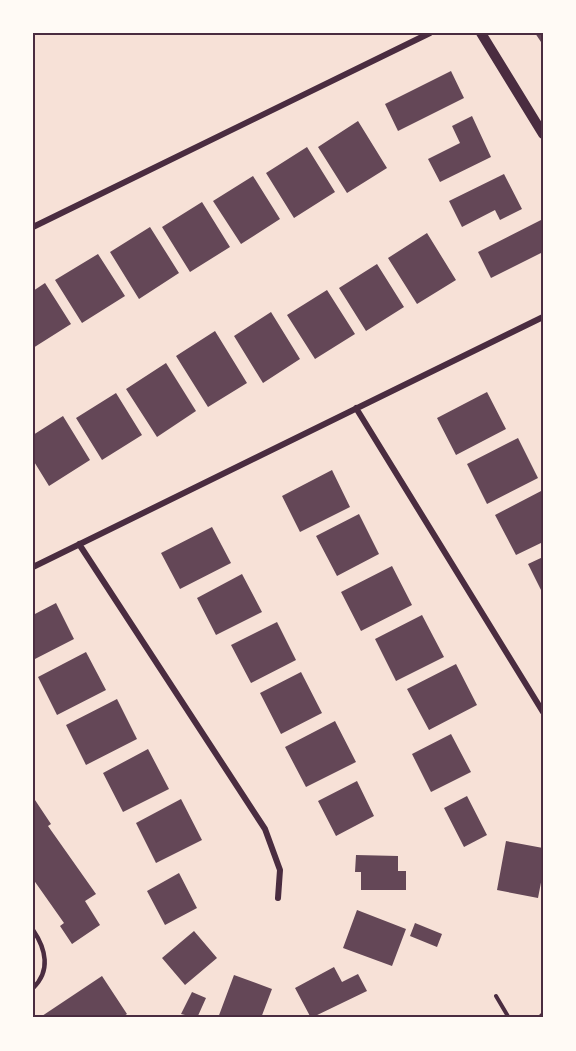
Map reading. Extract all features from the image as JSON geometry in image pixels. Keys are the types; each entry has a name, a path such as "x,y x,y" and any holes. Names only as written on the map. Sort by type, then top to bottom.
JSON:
{"street":[{"path":"33,227 430,33"},
{"path":"481,33 543,134"},
{"path":"33,567 543,317"},
{"path":"356,408 543,712"},
{"path":"79,544 265,829 279,870 278,898"}],"lane":[{"path":"33,930 45,954 45,971 33,988"}],"path":[{"path":"496,996 509,1018"},
{"path":"538,1018 543,1014"}],"building":[{"path":"535,33 543,33 543,45"},
{"path":"451,71 464,98 398,131 385,104"},
{"path":"472,116 491,157 440,182 428,159 460,143 452,126"},
{"path":"358,121 387,168 347,193 318,147"},
{"path":"307,147 335,192 294,218 266,173"},
{"path":"504,174 522,209 500,220 495,210 462,227 449,201"},
{"path":"253,176 280,219 241,244 213,201"},
{"path":"202,202 230,247 190,272 162,227"},
{"path":"541,220 543,252 491,278 478,252"},
{"path":"150,227 179,273 139,299 110,252"},
{"path":"427,233 456,280 417,304 388,258"},
{"path":"98,254 125,296 82,323 55,280"},
{"path":"377,264 404,307 366,331 339,288"},
{"path":"45,283 71,324 33,348 33,291"},
{"path":"327,290 355,334 315,359 287,315"},
{"path":"271,312 300,359 263,383 234,336"},
{"path":"215,331 247,383 208,407 176,356"},
{"path":"166,363 196,411 157,437 126,389"},
{"path":"487,392 506,429 456,455 437,418"},
{"path":"116,393 142,435 102,460 76,418"},
{"path":"63,416 90,460 49,486 33,460 33,435"},
{"path":"518,438 538,478 487,504 467,464"},
{"path":"332,470 350,507 300,532 282,496"},
{"path":"543,490 543,542 516,555 495,515"},
{"path":"359,514 379,554 337,576 316,536"},
{"path":"212,527 231,563 180,589 161,553"},
{"path":"543,557 543,594 528,564"},
{"path":"392,566 412,605 361,631 341,592"},
{"path":"242,574 262,612 216,635 197,598"},
{"path":"56,603 74,639 33,660 33,615"},
{"path":"422,615 444,657 396,681 375,639"},
{"path":"277,622 296,660 251,683 231,645"},
{"path":"86,652 106,690 57,715 38,677"},
{"path":"456,664 477,705 429,730 407,689"},
{"path":"301,672 322,713 281,734 260,693"},
{"path":"117,699 137,739 86,765 66,725"},
{"path":"335,721 356,762 306,787 285,747"},
{"path":"451,734 471,772 431,792 412,754"},
{"path":"148,749 169,789 123,812 103,773"},
{"path":"357,781 374,816 336,836 318,801"},
{"path":"467,796 487,835 464,847 444,808"},
{"path":"33,797 51,824 48,826 96,894 85,901 100,925 72,944 60,926 64,923 33,879"},
{"path":"181,799 202,840 156,863 136,823"},
{"path":"506,841 543,848 543,872 538,898 497,890"},
{"path":"356,855 398,856 398,871 406,871 406,890 361,890 361,872 355,872"},
{"path":"179,873 197,908 165,925 147,891"},
{"path":"357,910 406,929 392,966 343,948"},
{"path":"415,923 442,934 437,947 410,936"},
{"path":"194,931 217,958 185,985 162,958"},
{"path":"334,967 342,982 358,974 367,991 311,1018 295,988"},
{"path":"234,975 272,989 261,1018 218,1018"},
{"path":"102,976 127,1014 121,1018 39,1018"},
{"path":"192,992 206,998 197,1018 181,1014"}]}
